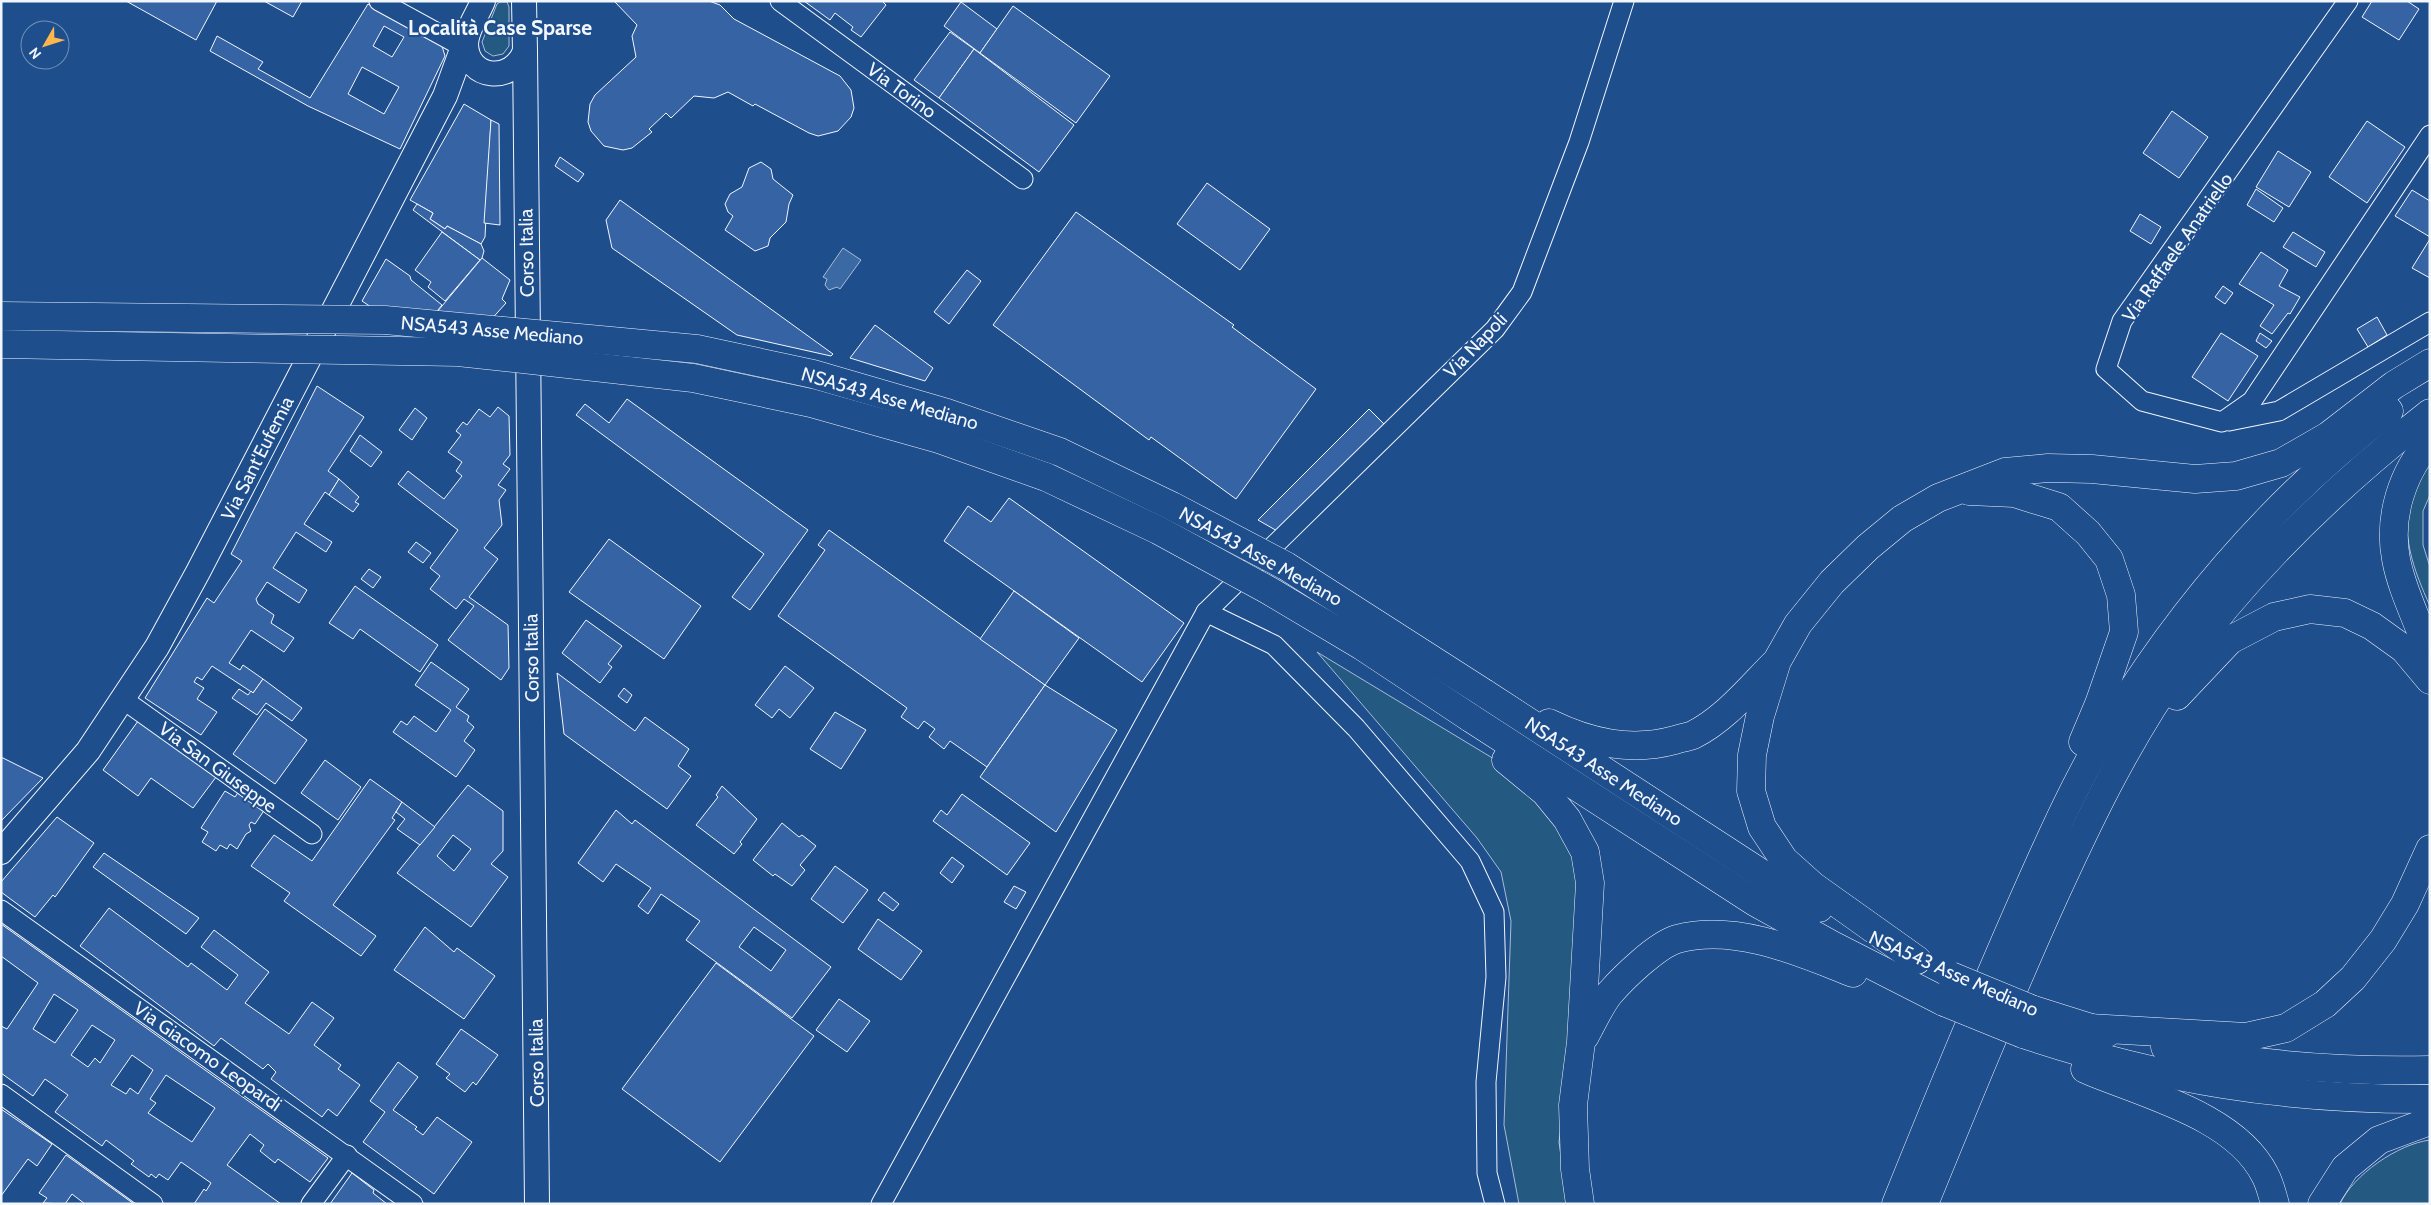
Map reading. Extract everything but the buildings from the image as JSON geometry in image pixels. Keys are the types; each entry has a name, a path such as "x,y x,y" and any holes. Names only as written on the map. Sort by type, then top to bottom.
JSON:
{"highway":[{"name":"NSA543 Asse Mediano","path":"1,316 386,320 697,349 813,374 947,413 1060,452 1172,506 1286,566 1770,879 1844,922 1951,976 2084,1054 2199,1081 2306,1095 2371,1099 2430,1099"},
{"name":"NSA543 Asse Mediano","path":"1,344 458,352 694,378 811,402 939,439 1046,478 1158,530 1268,590 1362,646 1468,717 1755,902 1832,945 1944,1002 2027,1022 2089,1028 2169,1048 2260,1063 2361,1071 2430,1070"},
{"path":"1917,960 1813,886 1784,860 1762,827 1751,791 1752,755 1760,716 1777,661 1798,624 1826,589 1868,547 1902,519 1938,498 2005,472 2048,468 2092,469 2195,478 2236,476 2281,463 2320,440 2394,385 2430,363"},
{"path":"1924,1204 1924,1168 2002,948 2056,825 2111,722 2159,649 2203,591 2256,532 2380,418 2430,380"},
{"path":"1896,1204 1924,1168 2030,951 2080,839 2130,743 2181,665 2225,608 2274,551 2357,472 2430,413"},
{"path":"2430,441 2405,477 2395,517 2396,558 2430,657"},
{"path":"1960,490 2014,493 2059,507 2088,533 2109,559 2121,595 2124,632 2099,704 2075,760 2056,825"},
{"path":"2130,743 2230,640 2274,617 2310,609 2345,614 2372,626 2404,649 2430,680"},
{"path":"1484,693 1566,732 1612,744 1652,746 1693,735 1729,709 1777,661"},
{"path":"1468,717 1506,760 1545,792 1567,819 1585,852 1590,883 1590,922 1582,1042 1573,1104 1575,1169 1580,1204"},
{"path":"2089,1028 2246,1038 2286,1028 2325,1004 2352,978 2384,940 2405,904 2430,850"},
{"path":"1582,1042 1608,995 1638,964 1676,939 1718,934 1771,943 1874,982 1944,1002"},
{"path":"2027,1022 2068,1061 2212,1122 2244,1146 2265,1174 2275,1204"},
{"path":"2322,1204 2345,1168 2380,1140 2430,1121"},
{"path":"1888,1204 1924,1168"},
{"path":"1924,1168 1932,1204"}],"street":[{"path":"379,1 465,42"},
{"path":"484,1 465,42 470,59 475,66 493,73 524,113"},
{"name":"Via Torino","path":"780,1 1023,179"},
{"name":"Via Napoli","path":"881,1204 1206,612 1495,329 1522,292 1579,142 1624,1"},
{"name":"Via Raffaele Anatriello","path":"2222,422 2142,401 2106,369 2122,322 2348,1"},
{"name":"Corso Italia","path":"524,2 537,1204"},
{"name":"Via Sant'Eufemia","path":"1,852 88,751 124,700 157,647 198,572 445,96 465,42"},
{"path":"445,96 468,81 493,73 504,72 518,64 525,51"},
{"path":"2222,422 2252,401 2430,135"},
{"path":"2222,422 2279,411 2430,322"},
{"path":"1206,612 1274,645 1356,728 1470,861 1494,912 1496,977 1486,1091 1487,1173 1495,1204"},
{"name":"Via San Giuseppe","path":"124,700 312,834"},
{"name":"Via Giacomo Leopardi","path":"1,910 414,1204"},
{"path":"1,1094 152,1204"},
{"path":"311,1204 347,1155"}],"shaded area":[{"path":"507,2 509,7 509,46 503,54 493,56 485,51 482,42 497,4"},
{"path":"843,248 861,260 840,289 837,287 829,290 825,285 827,279 823,277"},
{"path":"2430,458 2430,495 2423,511 2423,545 2430,567 2430,606 2410,551 2407,522 2412,493"},
{"path":"1317,652 1504,765 1550,810 1576,851 1587,911 1559,1142 1568,1204 1519,1204 1504,1125 1511,921 1501,872 1477,838"},
{"path":"2430,1140 2430,1204 2340,1204 2355,1182 2378,1163 2404,1148"}],"district":[{"name":"Località Case Sparse","path":"500,28"}]}
